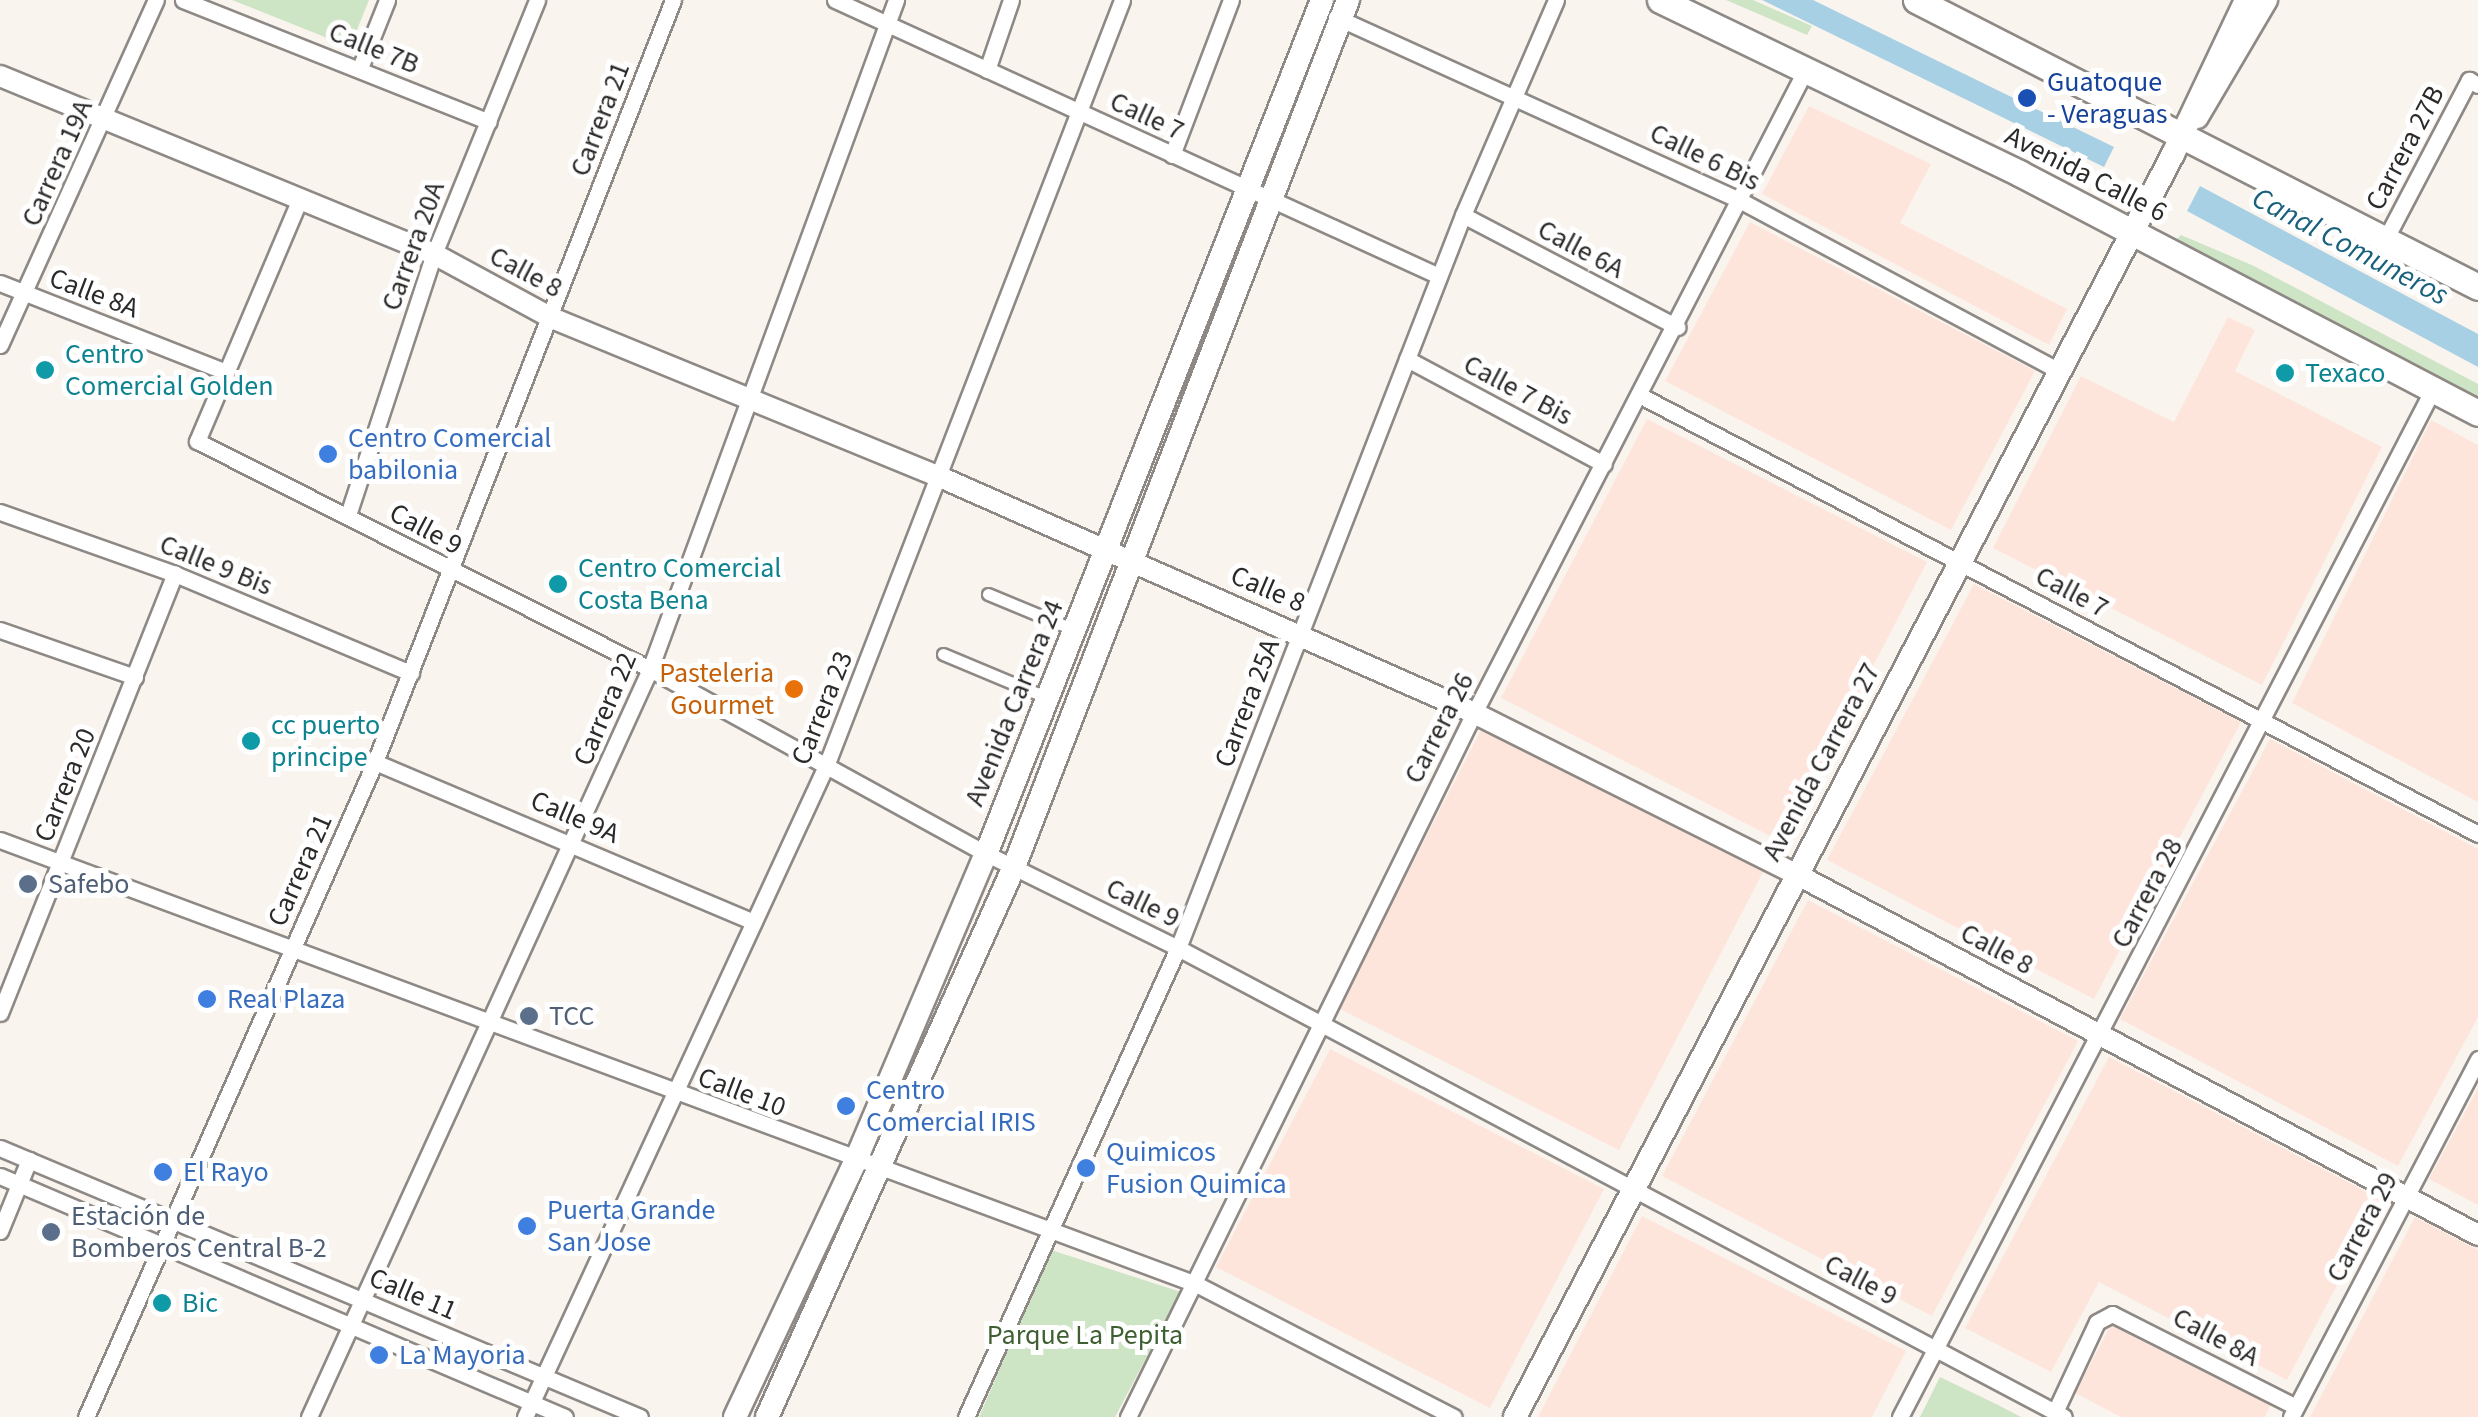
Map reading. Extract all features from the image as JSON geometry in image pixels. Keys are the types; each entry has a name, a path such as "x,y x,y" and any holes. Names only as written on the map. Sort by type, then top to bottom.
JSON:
{"main road":[{"name":"Avenida Calle 6","path":"1660,0 1806,68 2132,232 2478,413"},
{"path":"1916,0 2478,288"},
{"name":"Avenida Carrera 27","path":"1515,1417 1638,1188 1796,874 2183,136 2202,84 2246,0"},
{"name":"Avenida Carrera 27","path":"2183,136 2216,92 2266,0"},
{"name":"Avenida Carrera 24","path":"735,1417 855,1162 986,854 1320,5"},
{"name":"Avenida Carrera 24","path":"767,1417 1014,867 1345,10"}],"street":[{"name":"Carrera 19A","path":"0,345 156,0"},
{"name":"Calle 7B","path":"183,0 488,122"},
{"path":"360,68 387,0"},
{"name":"Carrera 20A","path":"348,515 434,254 537,0"},
{"name":"Carrera 21","path":"86,1417 169,1217 375,762 454,572 673,0"},
{"name":"Calle 7","path":"835,0 1439,276"},
{"name":"Carrera 22","path":"309,1417 574,843 650,669 896,0"},
{"path":"987,70 1011,0"},
{"name":"Carrera 23","path":"529,1410 547,1378 672,1092 826,766 1122,0"},
{"path":"1172,155 1232,0"},
{"name":"Carrera 25A","path":"966,1417 1046,1229 1178,948 1512,92 1556,0"},
{"name":"Calle 6 Bis","path":"1320,5 1345,10 1741,201 2060,370"},
{"name":"Carrera 26","path":"1128,1417 1474,713 1677,327 1806,68"},
{"name":"Calle 8","path":"0,76 434,254 552,318 940,477 1301,633 1474,713 1796,874 2478,1234"},
{"name":"Carrera 27B","path":"2385,240 2473,82"},
{"path":"226,372 299,201"},
{"name":"Calle 6A","path":"1463,215 1677,327"},
{"name":"Calle 8A","path":"0,283 226,372"},
{"name":"Calle 7 Bis","path":"1408,359 1604,464"},
{"name":"Calle 9","path":"226,372 197,441 650,669 986,854 1320,1022 2059,1414"},
{"name":"Carrera 28","path":"1900,1417 2433,389"},
{"name":"Calle 7","path":"1641,396 2478,834"},
{"name":"Calle 9 Bis","path":"0,512 176,574 411,673"},
{"name":"Carrera 20","path":"0,1014 176,574"},
{"path":"988,594 1075,630"},
{"path":"0,630 135,677"},
{"path":"943,654 1048,698"},
{"name":"Calle 9A","path":"375,762 754,922"},
{"name":"Calle 10","path":"0,840 855,1162 1196,1284 1454,1417"},
{"name":"Carrera 29","path":"2293,1412 2478,1060"},
{"name":"Calle 11","path":"0,1148 640,1417"},
{"path":"0,1231 29,1160"},
{"name":"Calle 11","path":"0,1176 159,1241 529,1410 565,1417"},
{"name":"Calle 8A","path":"2059,1414 2098,1322 2112,1314 2293,1412"}],"shaded area":[{"path":"1809,106 1931,164 1900,223 2067,309 2049,345 1762,194"},
{"path":"1750,222 2035,371 1951,530 1665,381"},
{"path":"2228,317 2255,330 2235,371 2382,447 2262,685 1993,548 2081,376 2174,422"},
{"path":"1647,419 1927,562 1782,842 1501,698"},
{"path":"2431,420 2478,445 2478,802 2292,703"},
{"path":"1974,584 2241,722 2094,999 1827,860"},
{"path":"1481,730 1763,872 1619,1150 1338,1008"},
{"path":"2270,739 2478,849 2478,1017 2398,1166 2120,1019"},
{"path":"1808,900 2078,1041 1932,1316 1662,1176"},
{"path":"1330,1049 1604,1189 1490,1408 1216,1267"},
{"path":"2109,1057 2382,1200 2287,1380 2099,1282 2051,1372 1965,1328"},
{"path":"2478,1088 2478,1205 2429,1179"},
{"path":"1642,1216 1906,1351 1872,1417 1538,1417"},
{"path":"2415,1217 2478,1250 2478,1417 2310,1417"},
{"path":"2113,1321 2271,1404 2265,1417 2121,1417 2075,1393"}],"green space":[{"path":"232,0 369,0 350,47"},
{"path":"1726,0 1753,0 1812,26 1807,35"},
{"path":"2181,235 2254,266 2478,384 2478,398 2177,239"},
{"name":"Parque La Pepita","path":"1051,1250 1181,1292 1115,1417 979,1417"},
{"path":"1940,1377 1998,1405 2021,1417 1920,1417"}],"water":[{"path":"1762,0 1813,0 2114,147 2104,167"},
{"path":"2200,186 2478,334 2478,367 2187,211"}],"place":[{"name":"Guatoque - Veraguas","path":"2027,98"},
{"name":"Centro Comercial Golden","path":"45,370"},
{"name":"Texaco","path":"2285,373"},
{"name":"Centro Comercial babilonia","path":"328,454"},
{"name":"Centro Comercial Costa Bena","path":"558,584"},
{"name":"Pasteleria Gourmet","path":"794,689"},
{"name":"cc puerto principe","path":"251,741"},
{"name":"Safebo","path":"28,884"},
{"name":"Real Plaza","path":"207,999"},
{"name":"TCC","path":"529,1016"},
{"name":"Centro Comercial IRIS","path":"846,1106"},
{"name":"Quimicos Fusion Quimica","path":"1086,1168"},
{"name":"El Rayo","path":"163,1172"},
{"name":"Puerta Grande San Jose","path":"527,1226"},
{"name":"Estación de Bomberos Central B-2","path":"51,1232"},
{"name":"Bic","path":"162,1303"},
{"name":"La Mayoria","path":"379,1355"}],"water label":[{"name":"Canal Comuneros","path":"2350,247"}]}
